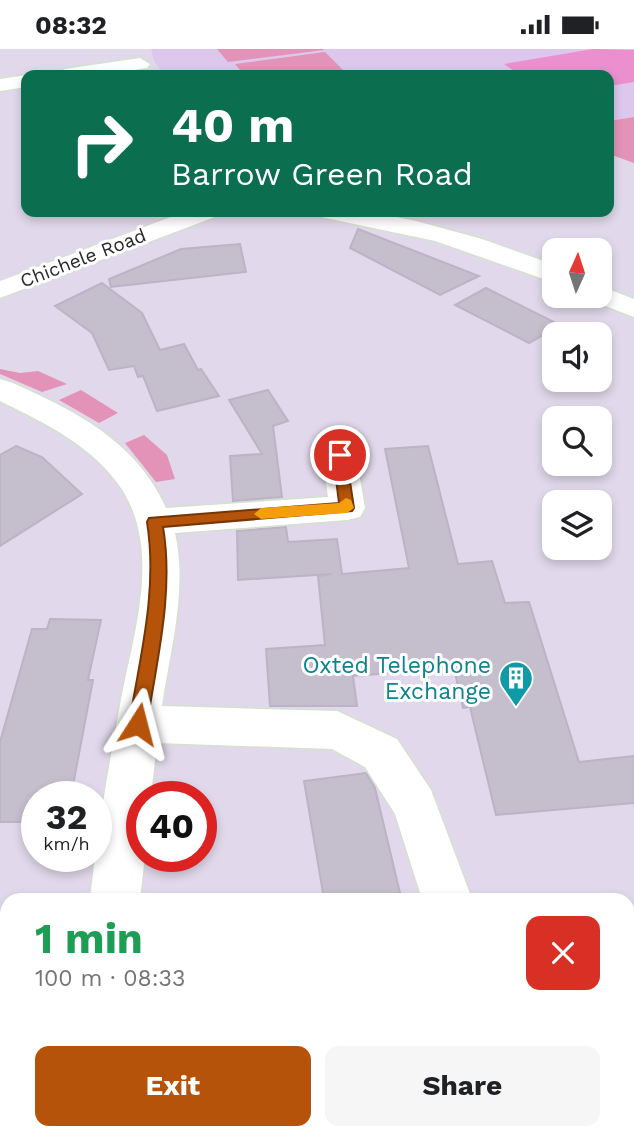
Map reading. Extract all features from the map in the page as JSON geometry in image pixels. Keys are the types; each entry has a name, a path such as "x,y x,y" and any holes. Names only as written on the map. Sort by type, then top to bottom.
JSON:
{"street":[{"path":"96,70 140,63"},
{"path":"0,85 21,82"},
{"name":"Chichele Road","path":"0,290 193,217"},
{"path":"359,217 441,235 542,269"},
{"path":"612,299 634,309"},
{"path":"0,389 63,421 113,456 137,486 154,522 160,556 159,594 138,724 116,893"},
{"path":"154,522 347,508 340,455"},
{"path":"138,724 337,730 381,753 415,805 445,893"}],"shaded area":[{"path":"151,49 634,49 634,117 614,120 614,70 160,70 154,61"},
{"path":"217,49 323,49 324,50 228,62"},
{"path":"593,49 634,50 634,82 614,85 614,70 513,70 504,64"},
{"path":"325,52 343,70 240,70 235,64"},
{"path":"634,117 634,163 614,156 614,120"},
{"path":"0,369 20,373 38,371 67,384 42,392 0,374"},
{"path":"81,390 118,413 99,423 59,400"},
{"path":"144,435 167,455 175,479 156,482 125,443"}],"building":[{"path":"358,229 479,276 440,295 350,248"},
{"path":"240,244 246,272 111,287 109,279 181,249"},
{"path":"102,283 142,313 160,350 184,344 198,370 201,369 219,396 157,411 143,376 138,377 134,366 109,370 92,333 55,306"},
{"path":"486,288 554,322 542,322 542,335 529,343 455,305"},
{"path":"268,390 288,421 273,426 282,497 233,501 230,456 262,454 229,400"},
{"path":"16,446 42,457 82,494 0,546 0,455"},
{"name":"Oxted Telephone Exchange","path":"428,446 458,564 492,561 505,603 529,602 579,762 634,756 634,803 496,815 470,707 463,708 454,668 353,676 357,706 270,706 266,649 325,645 318,576 332,574 238,580 237,531 286,527 288,542 337,539 342,574 409,568 385,449"},
{"path":"50,619 101,620 88,680 93,680 74,781 21,781 21,822 0,822 0,742 32,629 47,629"},
{"path":"366,773 375,788 400,893 323,893 304,781"}],"slow traffic":[{"path":"261,514 347,508 346,503"}],"place":[{"name":"Oxted Telephone Exchange","path":"516,708"}],"route":[{"path":"138,724 159,594 160,556 154,522 347,508 340,455"}]}
